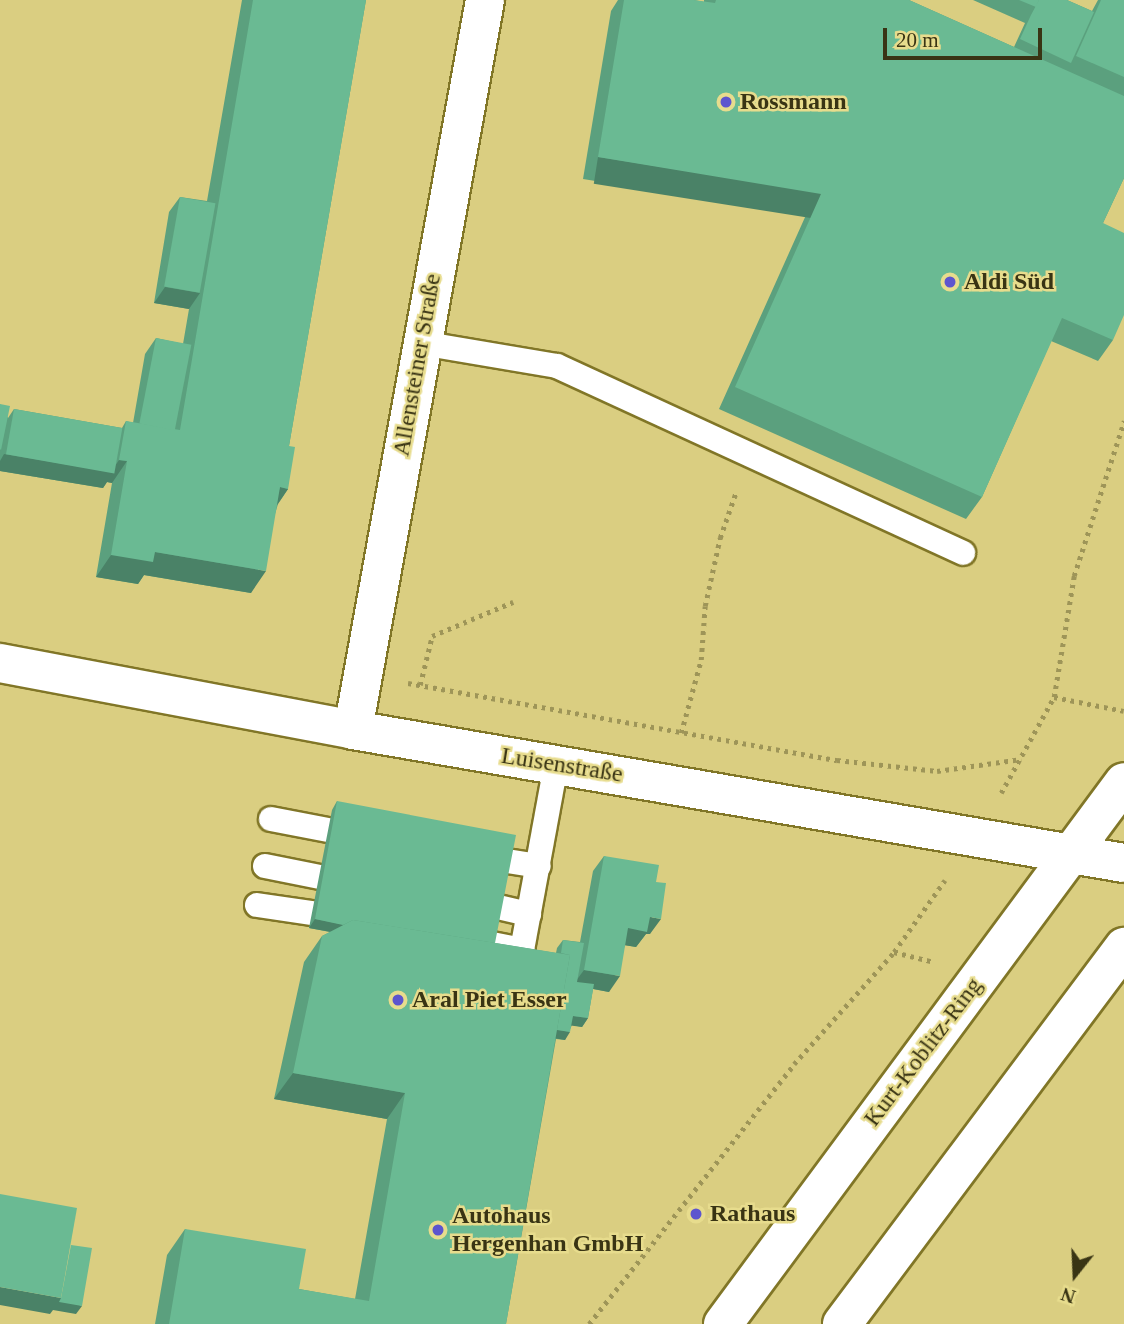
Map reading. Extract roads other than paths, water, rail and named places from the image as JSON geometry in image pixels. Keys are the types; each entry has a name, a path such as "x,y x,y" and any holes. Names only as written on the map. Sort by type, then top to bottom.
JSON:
{"main road":[{"name":"Allensteiner Straße","path":"353,730 485,0"},
{"name":"Luisenstraße","path":"0,663 353,730 977,835 1124,863"},
{"name":"Kurt-Koblitz-Ring","path":"723,1324 1124,782"},
{"path":"842,1324 1124,947"}],"lane":[{"path":"421,343 557,366 963,553"},
{"path":"491,944 523,950 556,764"},
{"path":"271,820 328,830"},
{"path":"507,861 539,866"},
{"path":"265,866 320,877"},
{"path":"257,905 312,913"},
{"path":"498,907 529,914"}],"place":[{"name":"Rossmann","path":"726,102"},
{"name":"Aldi Süd","path":"950,282"},
{"name":"Aral Piet Esser","path":"398,1000"},
{"name":"Rathaus","path":"696,1214"},
{"name":"Autohaus Hergenhan GmbH","path":"438,1230"}]}
